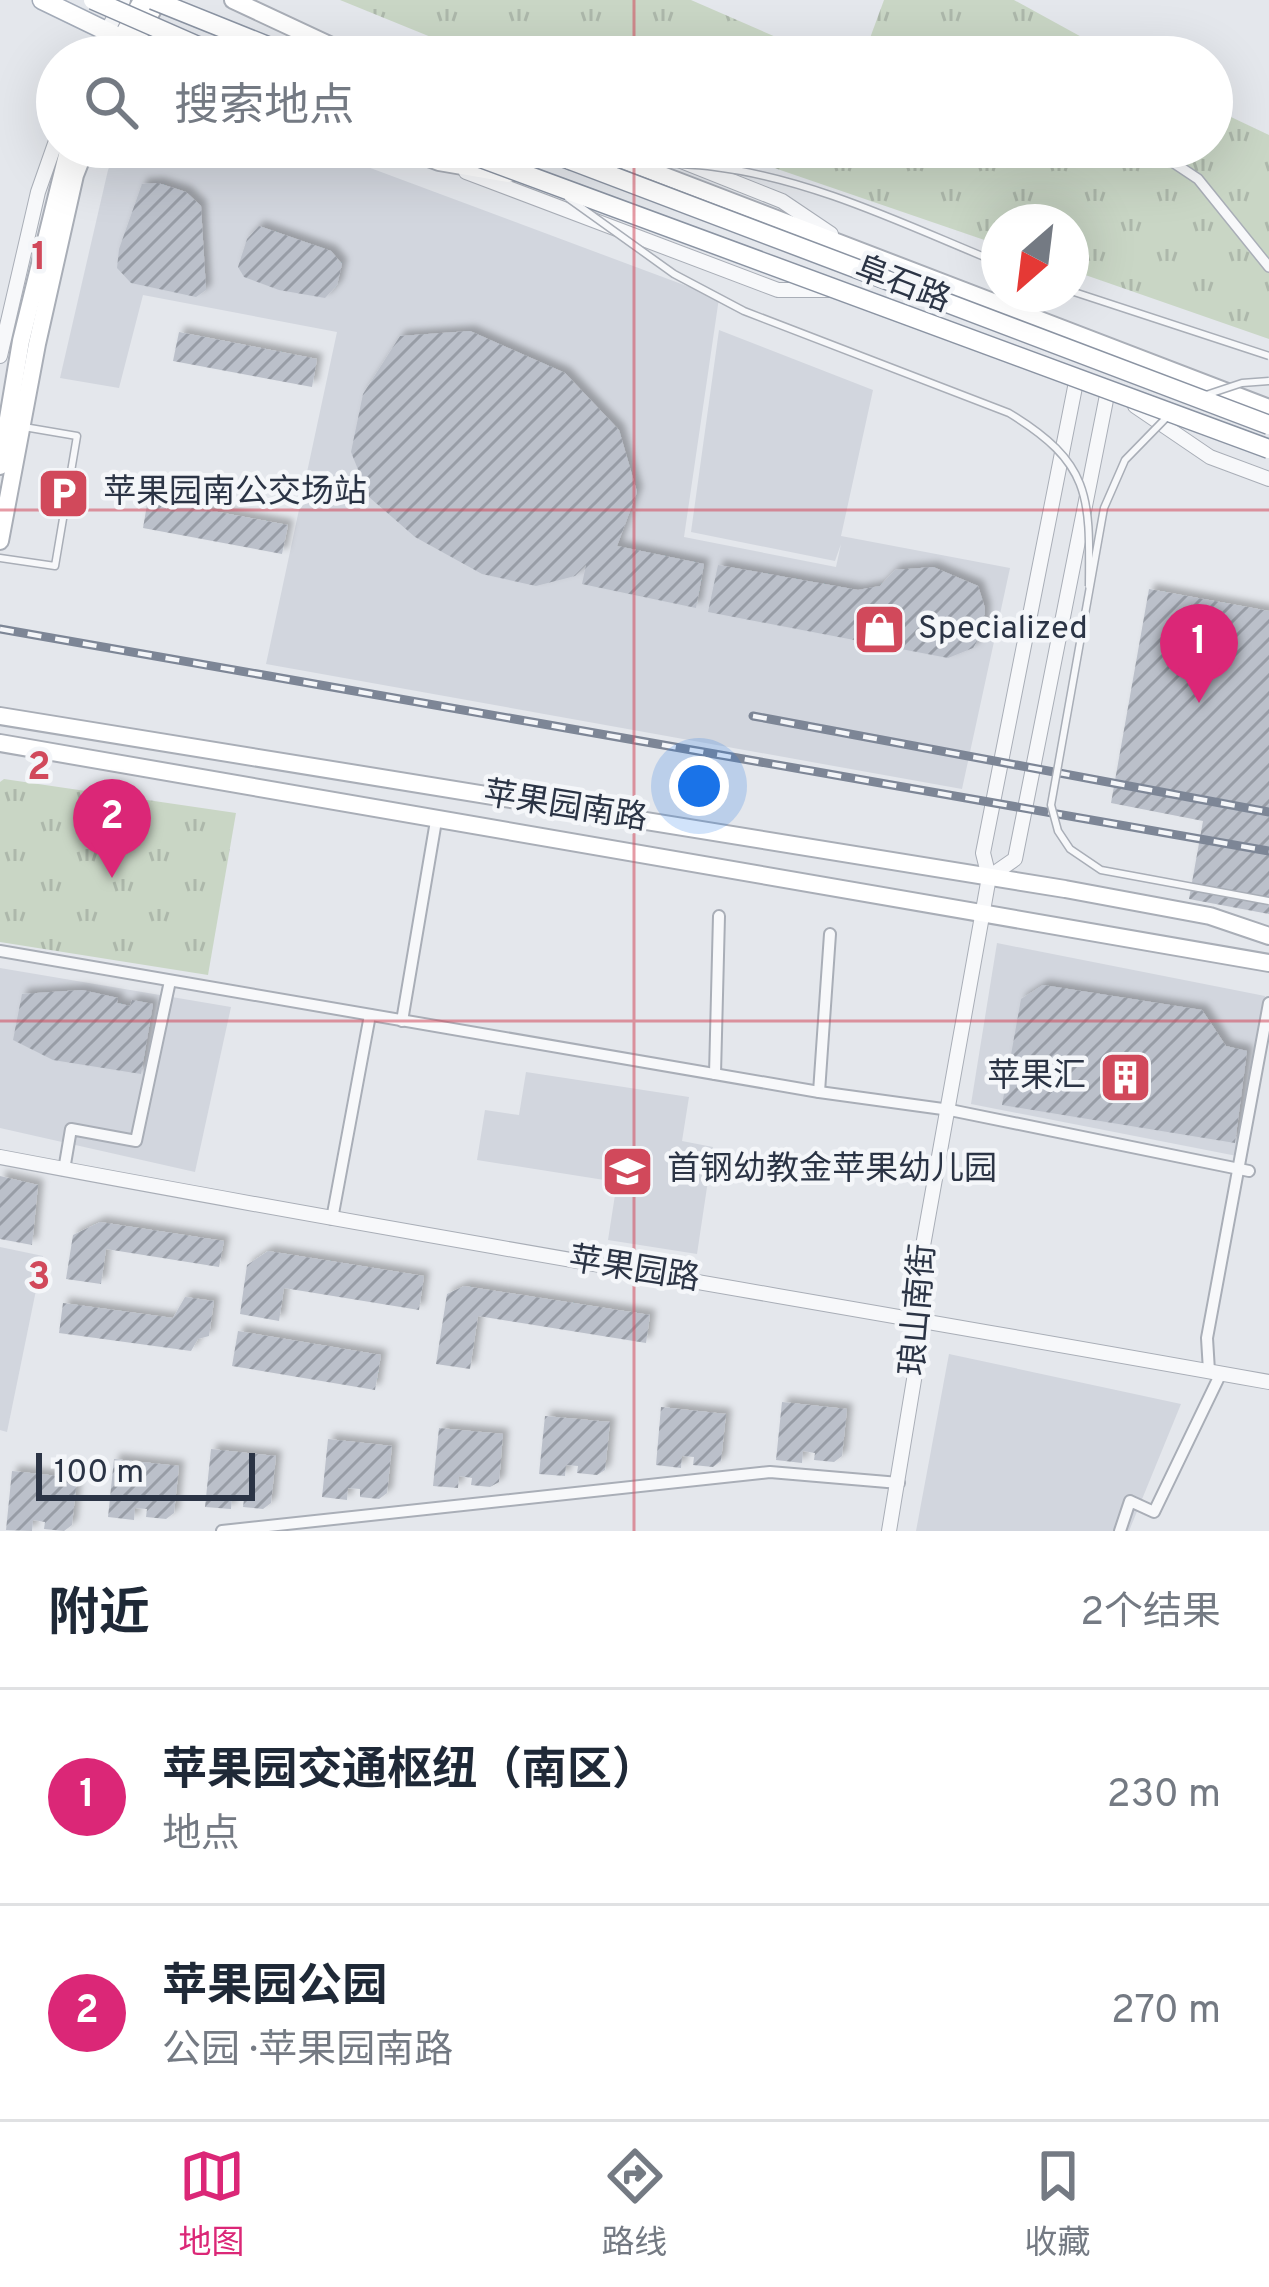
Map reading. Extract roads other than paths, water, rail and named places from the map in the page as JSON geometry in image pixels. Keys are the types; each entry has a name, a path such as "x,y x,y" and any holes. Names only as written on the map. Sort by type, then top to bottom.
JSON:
{"main road":[{"path":"42,0 111,36"},
{"path":"93,0 175,36"},
{"path":"125,36 142,0"},
{"path":"127,36 155,0 243,36"},
{"path":"232,0 310,36"},
{"path":"0,541 34,282 64,168"},
{"path":"0,466 80,168"},
{"name":"阜石路","path":"488,168 552,187 1269,453"},
{"name":"阜石路","path":"501,168 570,184 1135,406 1269,453"},
{"name":"阜石路","path":"591,168 1269,425"},
{"name":"阜石路","path":"643,168 1269,408"},
{"name":"苹果园南路","path":"0,716 989,877 1210,916 1269,936"},
{"name":"苹果园南路","path":"0,743 1269,963"}],"street":[{"path":"122,36 124,0"},
{"path":"0,356 46,168"},
{"path":"477,168 778,290 847,290"},
{"path":"698,168 782,202 850,248"},
{"path":"1182,168 1198,179 1269,267"},
{"name":"琅山南街","path":"889,1531 924,1319 921,1257 989,877 983,853 1076,382"},
{"path":"989,877 1016,860 1107,394"},
{"name":"阜石路","path":"1135,406 1210,457 1269,479"},
{"path":"401,1021 436,821"},
{"path":"715,1074 719,916"},
{"path":"819,1092 830,934"},
{"path":"0,951 819,1092 950,1110 1245,1170"},
{"path":"64,1169 71,1130 136,1142 170,981"},
{"path":"1120,1531 1130,1501 1154,1512 1215,1372 1207,1338 1245,1170 1269,1003"},
{"path":"332,1219 370,1015"},
{"name":"苹果园路","path":"0,1157 1269,1382"},
{"path":"222,1531 770,1472 899,1483"}],"lane":[{"path":"720,168 812,190 981,256"},
{"path":"552,187 674,274 744,311 1009,413 1048,436 1077,473 1090,513 1088,608"},
{"path":"1089,297 1269,356"},
{"path":"1269,381 1242,382 1180,407 1139,441 1125,460 1104,508 1051,805 1058,831 1070,849 1100,870 1269,901"},
{"path":"0,558 56,566 77,436 14,425"}],"railway":[{"path":"0,629 1269,851"},
{"path":"753,716 1269,812"}],"place":[{"name":"苹果园南公交场站","path":"64,494"},
{"name":"Specialized","path":"879,630"},
{"name":"苹果园交通枢纽（南区）","path":"1199,703"},
{"name":"苹果园公园","path":"112,878"},
{"name":"苹果汇","path":"1125,1078"},
{"name":"首钢幼教金苹果幼儿园","path":"628,1171"}]}
